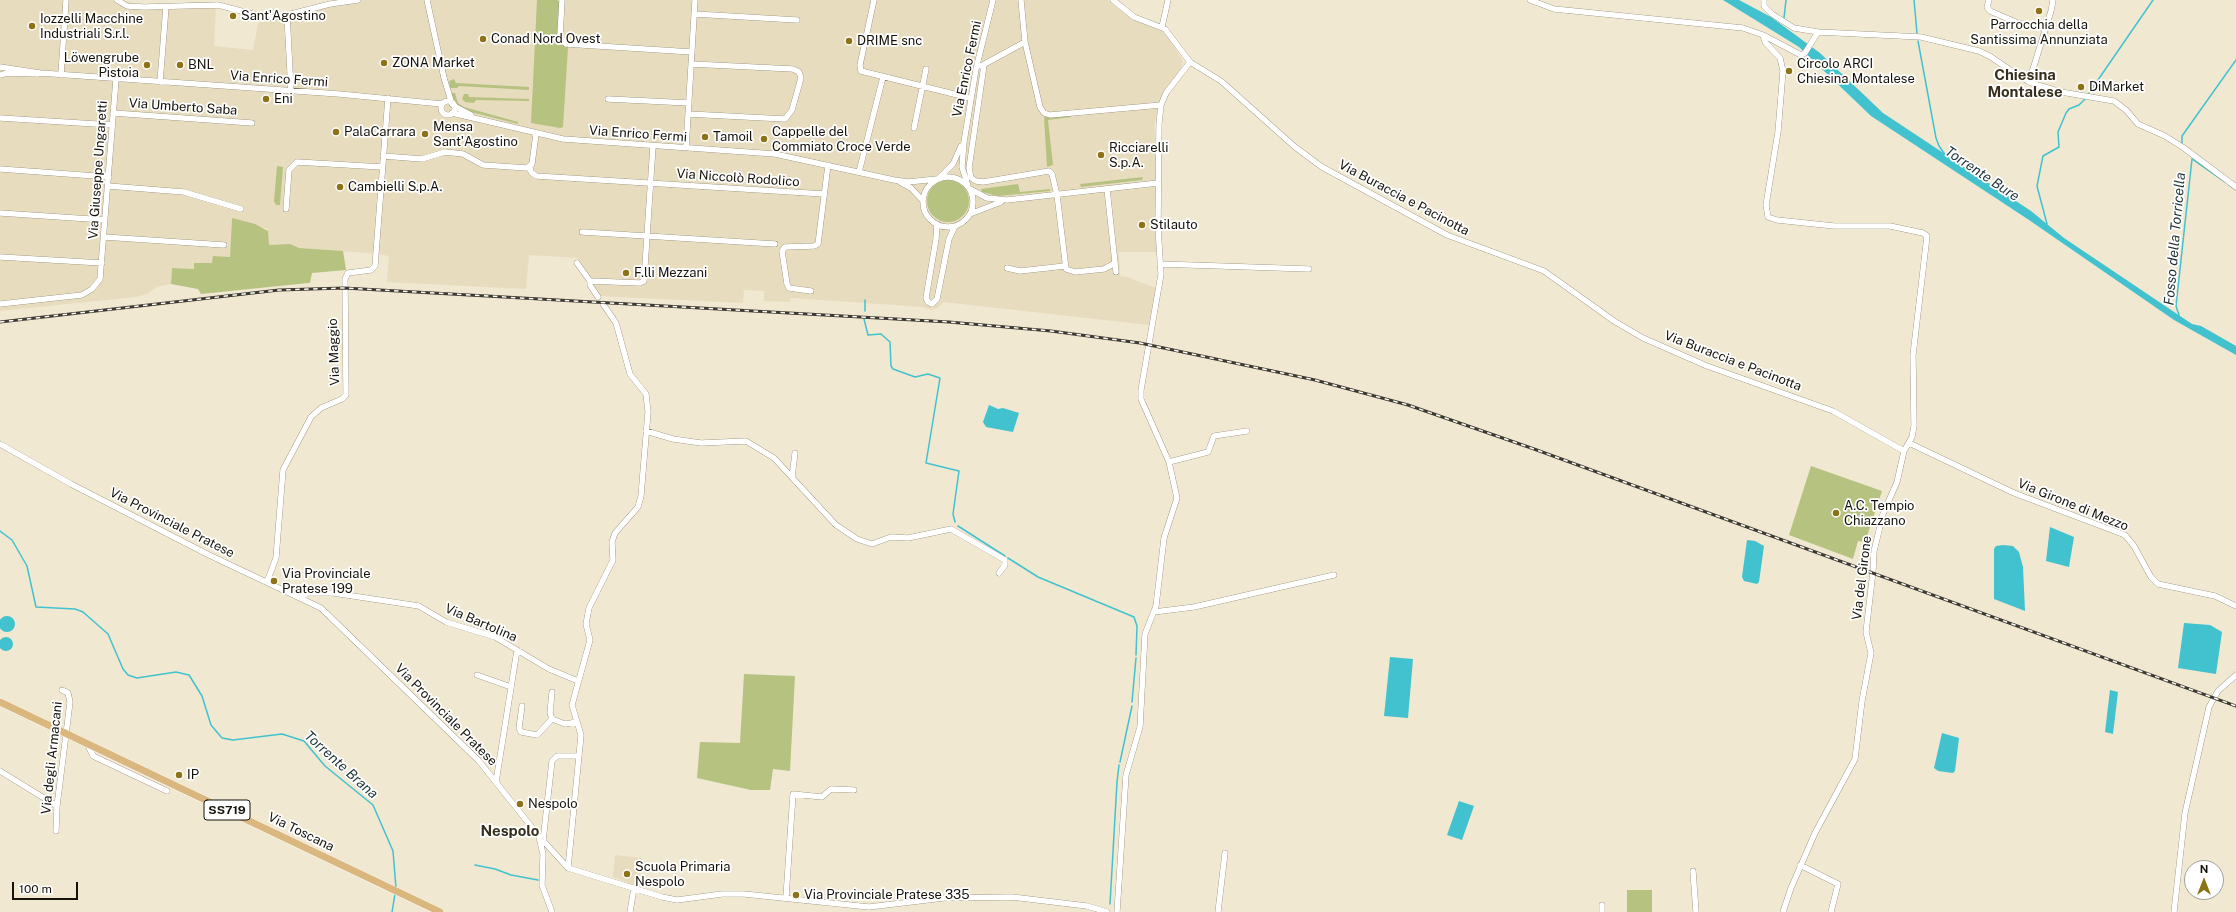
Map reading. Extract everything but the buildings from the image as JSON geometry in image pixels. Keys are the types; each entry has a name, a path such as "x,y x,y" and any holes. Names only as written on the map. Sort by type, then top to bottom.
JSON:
{"main road":[{"name":"Via Toscana","path":"0,702 440,912"}],"street":[{"path":"61,75 66,0"},
{"path":"117,0 132,6 166,7 214,4 230,7 264,18 287,16 322,5 358,0"},
{"path":"428,0 447,91 453,105 452,113"},
{"path":"562,0 560,36 566,44 692,52"},
{"path":"686,148 695,0"},
{"path":"874,0 860,67 863,72 970,98"},
{"name":"Via Enrico Fermi","path":"969,187 962,170 964,142 970,98 993,0"},
{"path":"1021,0 1025,42 1040,107 1046,114 1161,105"},
{"path":"1113,0 1134,17 1162,27 1168,0"},
{"path":"1530,0 1554,9 1738,28 1762,35 1800,55 1804,53 1818,32"},
{"path":"1764,0 1764,6 1772,14 1794,28 1818,32 1925,38 1983,53 2030,82 2061,92 2114,101 2126,110 2138,124 2165,136 2184,148 2236,187"},
{"path":"1989,0 1987,7 1990,11 2018,23 2046,28"},
{"path":"2030,82 2053,0"},
{"path":"160,82 166,7"},
{"path":"694,14 797,20"},
{"path":"287,16 291,91"},
{"name":"Via Buraccia e Pacinotta","path":"1162,27 1190,62 1221,81 1317,164 1426,224 1467,244 1544,271 1614,322 1643,338 1707,366 1833,410 1904,451"},
{"name":"Via del Girone","path":"1762,35 1765,42 1780,58 1783,71 1778,132 1766,205 1768,217 1777,220 1834,226 1890,226 1923,233 1926,236 1913,355 1915,414 1909,444 1904,451 1896,482 1883,514 1874,551 1874,571 1866,632 1871,653 1862,700 1855,759 1815,833 1800,865 1783,912"},
{"path":"976,69 1025,42"},
{"path":"1117,912 1126,775 1140,727 1145,634 1148,622 1154,612 1158,598 1164,538 1177,498 1169,462 1142,400 1161,276 1158,183 1161,105 1170,86 1190,62"},
{"path":"688,114 786,118 792,110 801,78 796,71 785,69 691,64"},
{"path":"984,65 969,168 970,176 976,181 984,182 1049,171 1052,174 1057,195 1065,266 1068,270 1076,272 1107,269 1115,263"},
{"name":"Via Enrico Fermi","path":"0,67 61,75 388,98 420,104"},
{"path":"914,128 926,69"},
{"name":"Via Enrico Fermi","path":"0,75 40,73"},
{"path":"859,172 883,77"},
{"name":"Via Giuseppe Ungaretti","path":"0,304 86,293 94,287 100,279 116,79"},
{"path":"442,111 447,91"},
{"path":"286,209 289,170 296,162 382,167 388,98"},
{"path":"608,99 689,103"},
{"path":"420,104 443,103 453,105 477,118"},
{"path":"420,104 442,111 446,115 452,113 477,118"},
{"name":"Via Umberto Saba","path":"113,113 252,123"},
{"path":"0,118 112,125"},
{"name":"Via Enrico Fermi","path":"477,118 536,134 576,141 775,154 894,180"},
{"path":"383,156 422,158 445,152 463,154 483,165 530,168 536,134"},
{"path":"964,142 953,164 926,189 923,201 926,214 937,224 947,227 955,226 964,221 970,214 988,205 1007,200 1158,183"},
{"path":"590,281 641,283 644,281 653,146"},
{"path":"811,291 789,288 787,284 782,251 786,246 817,245 828,165"},
{"name":"Via Maggio","path":"267,582 276,558 283,470 311,417 321,408 342,399 346,395 344,312 345,277 351,272 373,269 382,167"},
{"name":"Via Niccolò Rodolico","path":"530,168 531,172 536,176 824,194"},
{"path":"0,169 109,176"},
{"path":"894,180 919,182 954,177 987,198 1007,200"},
{"path":"894,180 912,188 923,201"},
{"path":"108,186 179,192 241,209"},
{"path":"969,187 973,201 970,214"},
{"path":"1107,189 1116,272"},
{"path":"0,213 105,220"},
{"path":"937,224 936,239 926,296 927,301 932,304 938,299 948,241 955,226"},
{"path":"582,232 775,244"},
{"path":"104,237 224,245"},
{"path":"0,257 102,263"},
{"path":"578,263 590,281 590,285 598,297"},
{"path":"1160,264 1309,269"},
{"path":"1007,268 1020,270 1065,266"},
{"path":"603,304 616,323 630,374 647,398 646,431 641,496 638,507 616,533 612,542 613,560 589,608 586,624 590,640 572,706 581,733 568,868 662,897 677,900 722,894 786,898 869,908 944,898 1012,897 1087,906 1107,912"},
{"path":"646,431 673,439 701,443 746,442 774,458 836,525 862,541 874,543 891,536 908,538 952,529 1005,560 1006,565 999,573"},
{"path":"1169,462 1208,452 1214,436 1247,431"},
{"name":"Via Provinciale Pratese","path":"0,444 84,491 207,554 300,597 326,612 463,744 496,782 543,841 568,868"},
{"name":"Via Girone di Mezzo","path":"1909,444 2014,493 2125,535 2134,546 2151,577 2158,584 2215,596 2236,606"},
{"path":"792,477 795,453"},
{"path":"1154,612 1194,607 1334,575"},
{"name":"Via Bartolina","path":"300,597 308,592 333,593 419,606 446,622 495,638 554,672 578,682"},
{"path":"496,782 517,650"},
{"path":"2174,912 2185,813 2210,707 2218,691 2236,675"},
{"path":"477,676 511,687"},
{"name":"Via degli Armacani","path":"56,831 57,806 70,698 68,693 62,690"},
{"path":"552,692 550,713 552,719"},
{"path":"522,706 519,725 521,732 536,735 552,719"},
{"path":"552,719 565,724 577,722"},
{"path":"87,743 93,756 167,791"},
{"path":"543,841 552,758 557,756 579,756"},
{"path":"0,771 57,806"},
{"path":"786,898 793,794 820,797 831,789 854,790"},
{"path":"538,835 544,854 542,885 552,912"},
{"path":"1218,912 1225,853"},
{"path":"1800,865 1838,884 1830,912"},
{"path":"1693,871 1696,912"},
{"path":"630,912 634,888"},
{"path":"1602,905 1602,912"}],"shaded area":[{"path":"0,0 123,0 137,4 165,5 189,2 216,3 214,46 253,50 260,15 271,16 343,0 1108,0 1132,19 1157,28 1166,34 1183,61 1181,68 1162,98 1155,121 1157,252 1119,252 1120,276 1127,277 1156,288 1149,325 944,302 937,308 931,310 923,307 791,298 790,302 764,301 764,291 744,290 743,303 599,296 578,258 529,255 526,289 387,282 389,256 267,246 268,229 232,218 230,257 194,269 172,268 171,284 157,287 147,294 136,297 0,311"},
{"name":"Scuola Primaria Nespolo","path":"615,855 642,858 639,887 613,877"}],"green space":[{"path":"537,0 557,0 560,2 558,42 568,47 563,127 560,128 531,123"},
{"path":"454,79 456,83 529,87 529,90 459,86 457,88 450,88 449,81"},
{"path":"451,93 455,93 458,103 464,107 518,122 518,124 463,110 455,104"},
{"path":"464,94 468,94 469,97 529,99 529,101 476,100 474,103 465,102 462,99"},
{"path":"1071,115 1071,117 1048,120 1053,165 1047,167 1044,117"},
{"path":"277,166 283,167 280,205 276,205 274,201"},
{"path":"1143,177 1142,180 1081,187 1080,184"},
{"path":"944,180 952,180 960,183 966,189 969,201 966,213 960,219 952,222 944,222 936,219 930,213 927,205 927,197 930,189 936,183"},
{"path":"1018,184 1020,192 1050,189 1050,191 998,196 982,192 981,189"},
{"path":"232,218 255,224 268,231 269,245 290,244 299,248 343,251 346,270 312,273 310,283 201,294 198,289 171,284 172,268 194,269 194,263 212,263 213,256 230,257"},
{"name":"A.C. Tempio Chiazzano","path":"1811,466 1882,491 1865,542 1858,541 1853,559 1789,535"},
{"path":"744,674 795,676 790,771 773,769 770,790 751,790 697,778 700,742 740,743"},
{"path":"1627,890 1652,890 1652,912 1627,912"}],"water":[{"path":"1723,0 1739,0 1771,17 1820,53 1883,113 2031,211 2064,238 2192,324 2201,326 2236,346 2236,355 2174,320 2029,220 1871,116 1799,47"},
{"path":"989,405 998,409 1003,408 1019,413 1013,432 986,427 983,422"},
{"path":"2050,527 2074,537 2069,567 2046,561"},
{"path":"1747,540 1755,541 1764,546 1759,582 1757,584 1744,581 1742,577"},
{"path":"1996,546 2013,546 2019,552 2023,567 2025,611 1994,599 1994,549"},
{"path":"7,616 14,621 15,624 10,631 7,632 0,627 -1,624 4,617"},
{"path":"2184,623 2210,625 2222,632 2216,674 2178,668"},
{"path":"3,637 9,637 13,641 13,647 9,651 3,651 -1,647 -1,641"},
{"path":"1390,657 1413,659 1408,718 1384,716"},
{"path":"2110,690 2118,692 2113,734 2105,732"},
{"path":"1942,733 1959,738 1955,771 1953,773 1938,771 1934,768"},
{"path":"1459,801 1474,806 1462,840 1447,835"}],"waterway":[{"path":"1784,18 1786,0"},
{"path":"1914,0 1917,33"},
{"path":"2089,93 2153,0"},
{"name":"Torrente Bure","path":"1918,41 1936,138 1939,146 1946,156"},
{"name":"Fosso della Torricella","path":"2182,144 2182,136 2236,60"},
{"path":"2047,224 2037,186 2043,156 2059,147 2058,132 2066,113 2069,109 2079,105 2085,99"},
{"path":"2192,159 2225,182"},
{"name":"Fosso della Torricella","path":"2179,315 2176,306 2192,159"},
{"path":"2229,185 2236,190"},
{"path":"865,300 865,311"},
{"path":"864,319 868,335 881,334 890,342 891,366 893,369 915,377 928,374 940,378 926,463 959,471 953,514 955,522"},
{"path":"958,526 1005,556"},
{"name":"Torrente Brana","path":"0,531 12,540 27,566 36,607 75,609 83,612 108,634 123,669 128,675 137,678 176,672 189,675 202,696 211,725 222,738 233,740 282,734 304,741 325,766 373,805 393,851 396,888"},
{"path":"1008,558 1038,577 1134,617 1137,626 1136,655"},
{"path":"1132,702 1136,658"},
{"path":"1120,762 1132,706"},
{"path":"1110,904 1119,765"},
{"path":"475,865 495,869 511,875 538,880"},
{"name":"Torrente Brana","path":"392,912 395,894"}],"railway":[{"path":"0,322 279,290 344,288 949,322 1051,331 1140,343 1315,380 1408,405 1534,449 2236,706"}],"place":[{"name":"Parrocchia della Santissima Annunziata","path":"2039,11"},
{"name":"Sant'Agostino","path":"233,16"},
{"name":"Iozzelli Macchine Industriali S.r.l.","path":"32,26"},
{"name":"Conad Nord Ovest","path":"483,39"},
{"name":"DRIME snc","path":"849,41"},
{"name":"ZONA Market","path":"384,63"},
{"name":"Löwengrube Pistoia","path":"147,65"},
{"name":"BNL","path":"180,65"},
{"name":"Circolo ARCI Chiesina Montalese","path":"1789,71"},
{"name":"DiMarket","path":"2081,87"},
{"name":"Eni","path":"266,99"},
{"name":"PalaCarrara","path":"336,132"},
{"name":"Mensa Sant'Agostino","path":"425,134"},
{"name":"Tamoil","path":"705,137"},
{"name":"Cappelle del Commiato Croce Verde","path":"764,139"},
{"name":"Ricciarelli S.p.A.","path":"1101,155"},
{"name":"Cambielli S.p.A.","path":"340,187"},
{"name":"Stilauto","path":"1142,225"},
{"name":"F.lli Mezzani","path":"626,273"},
{"name":"A.C. Tempio Chiazzano","path":"1836,513"},
{"name":"Via Provinciale Pratese 199","path":"274,581"},
{"name":"IP","path":"179,775"},
{"name":"Nespolo","path":"520,804"},
{"name":"Scuola Primaria Nespolo","path":"627,874"},
{"name":"Via Provinciale Pratese 335","path":"796,895"}],"district":[{"name":"Chiesina Montalese","path":"2025,84"},
{"name":"Nespolo","path":"510,831"}]}
